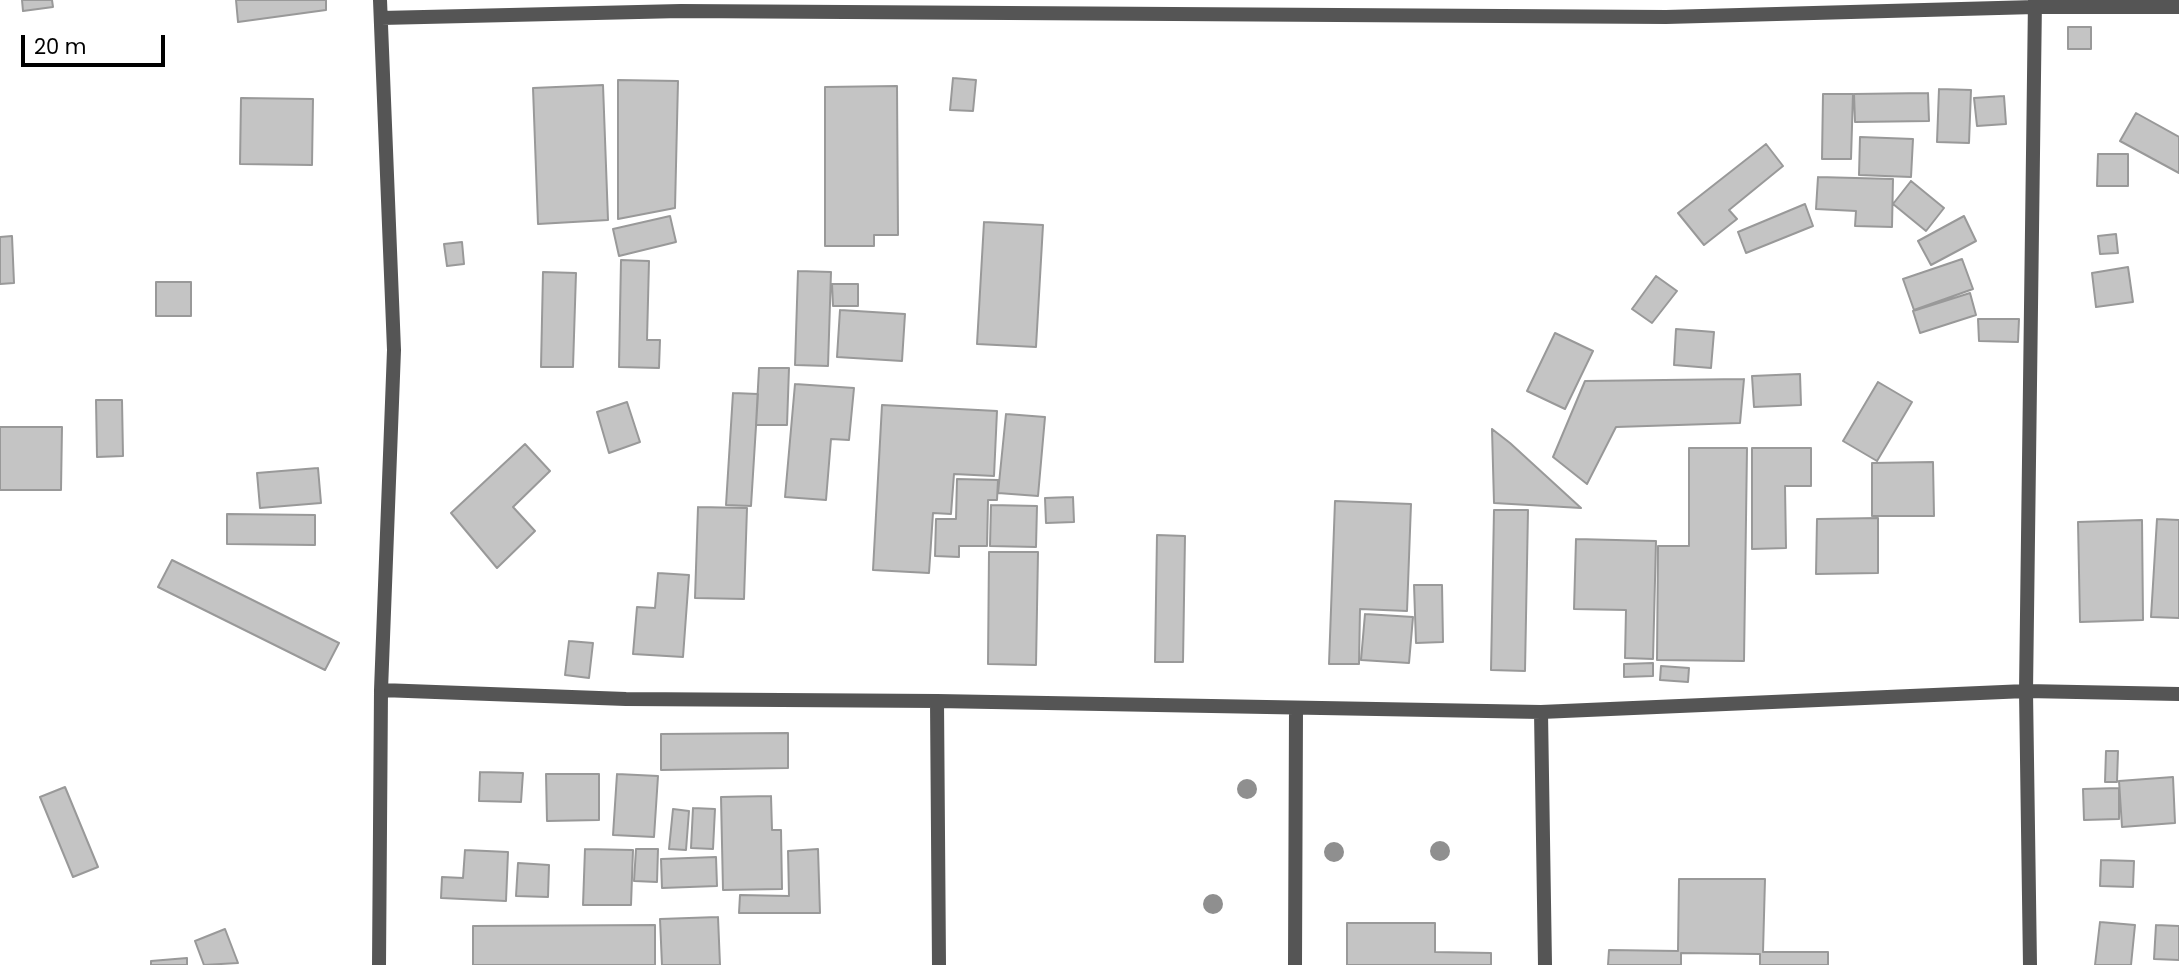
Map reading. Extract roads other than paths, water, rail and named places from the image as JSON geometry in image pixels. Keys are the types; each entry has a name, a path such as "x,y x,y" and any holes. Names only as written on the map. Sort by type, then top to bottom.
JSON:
{"street":[{"path":"379,965 381,690 394,350 380,0"},
{"path":"381,18 681,11 1666,17 2035,3 2179,7"},
{"path":"2030,965 2026,691 2035,3"},
{"path":"381,690 626,699 937,701 1541,712 2026,691 2179,694"},
{"path":"937,701 939,965"},
{"path":"1295,965 1296,708"},
{"path":"1541,712 1545,965"}]}
